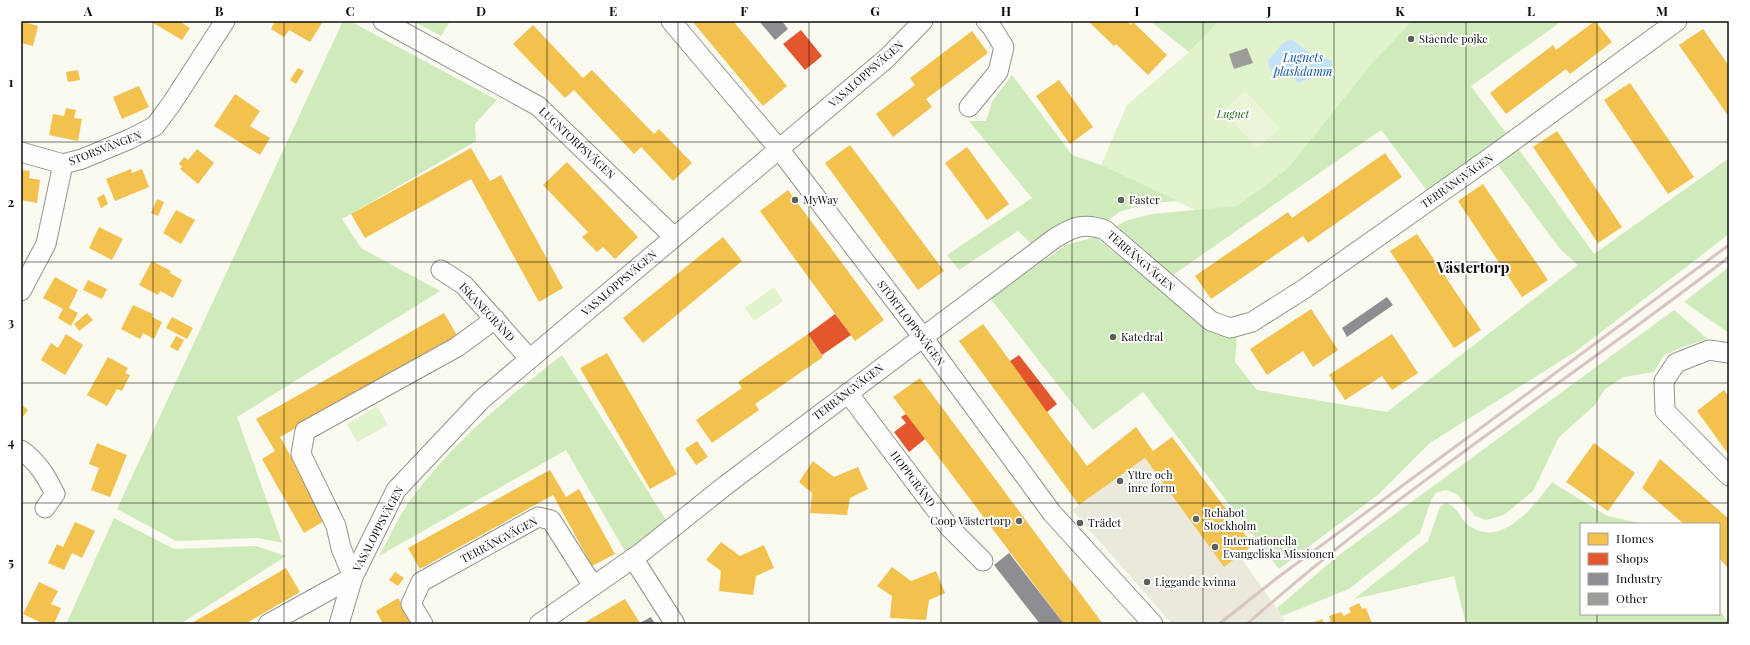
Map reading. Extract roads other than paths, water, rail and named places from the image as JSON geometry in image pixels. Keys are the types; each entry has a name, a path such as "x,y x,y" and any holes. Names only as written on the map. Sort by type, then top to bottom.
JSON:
{"street":[{"name":"STORSVÄNGEN","path":"21,291 46,244 63,164 82,159 130,139 155,126 172,103 224,21"},
{"name":"LUGNTORPSVÄGEN","path":"383,21 538,106 674,237"},
{"name":"STÖRTLOPPSVÄGEN","path":"670,21 779,149 922,336 1052,513 1153,624"},
{"name":"VASALOPPSVÄGEN","path":"339,624 353,577 396,490 481,400 529,358 888,58 923,21"},
{"path":"969,107 998,72 1004,47 991,26 986,21"},
{"name":"TERRÄNGVÄGEN","path":"539,624 633,558 922,336 1055,238 1070,229 1091,225 1105,230 1211,321 1230,328 1252,322 1304,289 1491,157 1677,21"},
{"path":"21,152 63,164"},
{"name":"ISKANEGRÄND","path":"441,270 464,284 529,358"},
{"path":"353,577 342,548 336,526 301,454 305,431 457,347 495,319"},
{"path":"1729,353 1709,350 1676,363 1664,381 1665,411 1729,476"},
{"name":"HOPPGRÄND","path":"848,393 949,527 983,560"},
{"path":"21,450 32,458 40,467 55,494 44,508"},
{"name":"TERRÄNGVÄGEN","path":"423,624 411,604 420,582 538,517 551,520 593,586"},
{"path":"633,558 675,624"},
{"name":"VASALOPPSVÄGEN","path":"268,624 353,577"}],"water":[{"name":"Lugnets plaskdamm","path":"1293,40 1305,50 1332,61 1330,70 1298,83 1288,69 1276,69 1271,73 1268,61 1282,44"}],"railway":[{"path":"1219,624 1277,578 1729,245"},
{"path":"1247,624 1364,527 1424,481 1669,303 1729,257"}],"place":[{"name":"Stående pojke","path":"1411,39"},
{"name":"MyWay","path":"795,200"},
{"name":"Faster","path":"1121,200"},
{"name":"Katedral","path":"1113,337"},
{"name":"Yttre och inre form","path":"1120,481"},
{"name":"Rehabot Stockholm","path":"1196,519"},
{"name":"Coop Västertorp","path":"1019,521"},
{"name":"Trädet","path":"1080,523"},
{"name":"Internationella Evangeliska Missionen","path":"1215,547"},
{"name":"Liggande kvinna","path":"1147,582"}],"district":[{"name":"Västertorp","path":"1473,268"}],"park label":[{"name":"Lugnet","path":"1233,114"}]}
